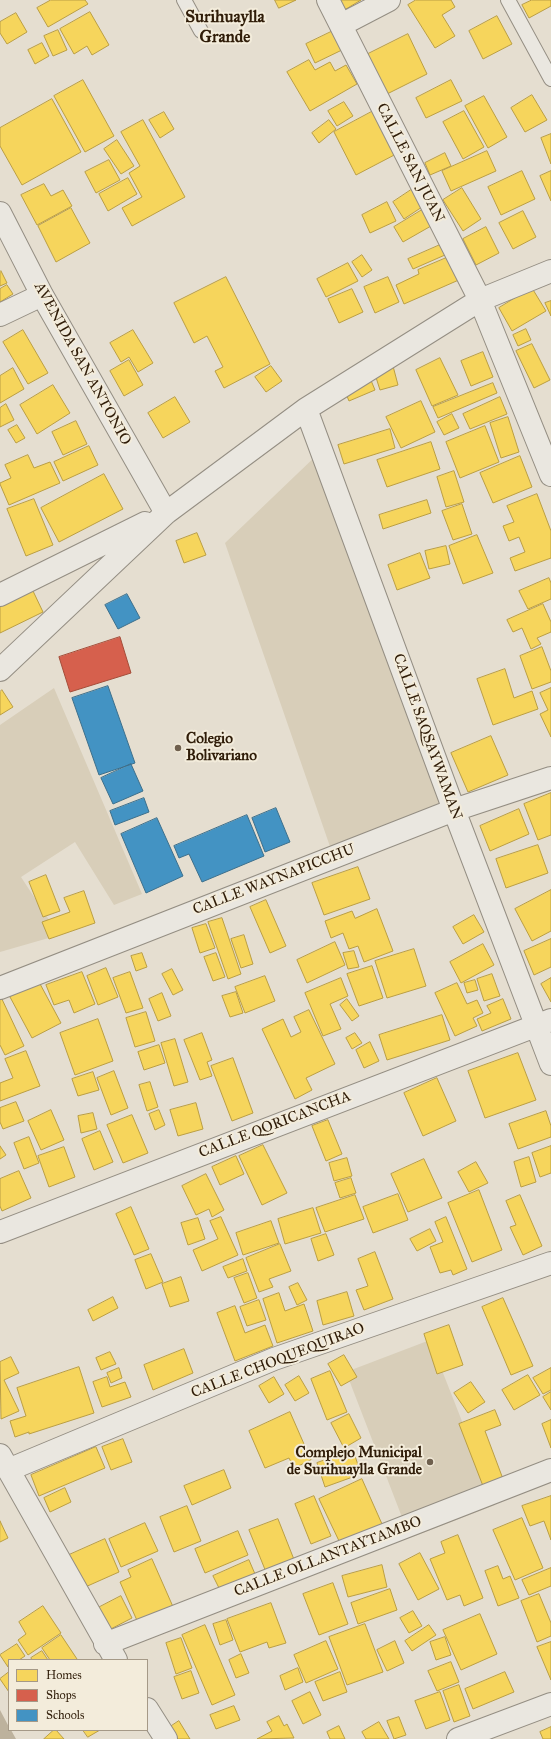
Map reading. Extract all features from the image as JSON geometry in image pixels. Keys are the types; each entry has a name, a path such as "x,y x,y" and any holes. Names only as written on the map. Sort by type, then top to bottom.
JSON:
{"street":[{"name":"CALLE SAN JUAN","path":"328,0 480,300 551,475"},
{"path":"341,25 389,0"},
{"name":"AVENIDA SAN ANTONIO","path":"0,213 42,295 166,513"},
{"path":"0,670 166,513 306,409 480,300 551,271"},
{"path":"0,315 42,295"},
{"name":"CALLE SAQSAYWAMAN","path":"306,409 454,810 544,1022 551,1064"},
{"path":"0,595 166,513"},
{"name":"CALLE WAYNAPICCHU","path":"0,988 454,810 551,778"},
{"name":"CALLE QORICANCHA","path":"0,1232 544,1022"},
{"name":"CALLE CHOQUEQUIRAO","path":"4,1462 274,1359 551,1263"},
{"path":"4,1462 111,1652"},
{"name":"CALLE OLLANTAYTAMBO","path":"111,1652 551,1470"},
{"path":"458,1739 551,1704"},
{"path":"148,1711 166,1739"}],"lane":[{"path":"184,0 201,31"},
{"path":"508,0 551,79"}],"shaded area":[{"path":"320,452 456,815 335,861 225,543"},
{"path":"54,688 142,894 114,905 75,842 21,877 59,935 0,952 0,725"},
{"name":"Complejo Municipal de Surihuaylla Grande","path":"430,1340 495,1505 410,1538 346,1372"},
{"path":"0,1710 8,1725 8,1731 12,1731 16,1739 0,1739"}],"building: Homes":[{"path":"51,0 85,0 88,4 48,27 37,8"},
{"path":"275,0 296,0 279,8"},
{"path":"334,0 361,0 341,12"},
{"path":"416,0 451,0 455,7 442,15 455,36 435,48 408,5"},
{"path":"532,0 551,0 551,6 529,18 522,5"},
{"path":"90,12 109,45 92,55 87,46 74,54 60,29"},
{"path":"16,13 27,32 7,44 0,33 0,22"},
{"path":"497,16 512,44 483,59 469,31"},
{"path":"58,30 67,50 53,56 44,36"},
{"path":"335,30 344,49 315,63 306,44"},
{"path":"408,34 427,74 385,95 366,55"},
{"path":"42,43 49,56 35,64 28,50"},
{"path":"309,60 315,70 330,62 335,71 346,65 357,84 310,111 287,72"},
{"path":"83,80 114,136 85,152 54,96"},
{"path":"451,80 462,101 426,118 416,98"},
{"path":"532,95 547,120 525,132 511,108"},
{"path":"484,96 507,137 488,148 465,106"},
{"path":"52,99 81,152 22,185 0,146 0,128"},
{"path":"344,102 353,116 337,126 328,111"},
{"path":"377,109 400,152 356,175 334,132"},
{"path":"464,111 484,147 463,159 443,122"},
{"path":"164,112 174,129 160,138 149,120"},
{"path":"143,120 185,197 132,226 122,208 142,197 129,173 140,166 121,132"},
{"path":"329,120 336,129 319,143 312,133"},
{"path":"551,134 551,164 541,138"},
{"path":"117,140 134,166 121,174 104,149"},
{"path":"487,151 496,171 451,191 442,171"},
{"path":"445,153 451,166 430,175 425,163"},
{"path":"109,160 120,180 96,193 85,172"},
{"path":"522,171 535,199 501,215 488,187"},
{"path":"551,171 551,201 540,176"},
{"path":"128,178 137,194 108,211 99,194"},
{"path":"44,184 51,196 63,190 72,206 37,225 21,195"},
{"path":"414,188 425,205 404,219 393,202"},
{"path":"462,188 481,219 463,231 443,200"},
{"path":"387,202 396,221 370,233 362,215"},
{"path":"71,208 90,243 56,262 38,226"},
{"path":"422,210 431,226 403,242 394,227"},
{"path":"523,211 536,237 513,249 499,223"},
{"path":"486,227 499,253 476,265 463,239"},
{"path":"440,245 445,255 413,269 408,259"},
{"path":"362,255 372,270 362,277 352,262"},
{"path":"451,256 461,279 404,304 396,285 419,274 418,270"},
{"path":"348,263 358,281 326,297 317,279"},
{"path":"1,271 7,283 0,286 0,272"},
{"path":"226,277 270,364 224,388 215,371 223,367 207,336 194,343 174,303"},
{"path":"388,277 399,302 375,313 364,287"},
{"path":"7,285 13,294 0,302 0,289"},
{"path":"532,288 546,311 512,331 499,308"},
{"path":"352,289 363,312 339,323 328,299"},
{"path":"551,301 551,316 545,303"},
{"path":"526,329 531,340 518,346 513,335"},
{"path":"23,330 48,373 28,384 3,342"},
{"path":"133,330 153,363 138,372 129,357 121,362 110,343"},
{"path":"532,344 550,380 534,388 516,351"},
{"path":"483,352 493,377 471,386 461,361"},
{"path":"440,358 458,395 432,406 416,370"},
{"path":"129,360 143,385 124,396 110,371"},
{"path":"271,366 282,381 266,392 255,377"},
{"path":"393,366 398,385 380,390 374,371"},
{"path":"13,368 24,389 0,403 0,376"},
{"path":"370,378 375,390 349,401 344,389"},
{"path":"493,383 497,393 438,418 433,407"},
{"path":"53,385 70,413 37,434 20,405"},
{"path":"175,397 190,422 163,438 148,413"},
{"path":"500,397 507,414 470,429 463,414"},
{"path":"421,401 435,432 401,448 386,417"},
{"path":"6,404 14,420 0,427 0,408"},
{"path":"452,414 459,428 444,435 437,422"},
{"path":"508,417 519,452 501,458 490,423"},
{"path":"76,421 87,444 63,455 52,432"},
{"path":"17,425 25,438 16,443 8,430"},
{"path":"485,426 499,462 460,478 446,442"},
{"path":"390,429 395,448 344,464 338,445"},
{"path":"431,442 440,469 387,487 377,460"},
{"path":"89,446 98,465 63,481 54,462"},
{"path":"28,455 34,468 50,462 60,483 9,505 0,484 11,478 5,465"},
{"path":"520,456 532,487 493,503 480,473"},
{"path":"454,471 464,502 446,507 437,477"},
{"path":"104,474 123,509 59,542 41,508"},
{"path":"537,494 551,531 551,558 515,571 510,558 525,552 519,537 509,541 503,526 514,522 507,506"},
{"path":"34,499 53,545 26,556 7,509"},
{"path":"427,500 431,513 383,529 379,515"},
{"path":"462,504 472,534 453,540 442,511"},
{"path":"197,533 206,555 184,563 176,541"},
{"path":"477,535 493,573 463,584 449,546"},
{"path":"446,546 450,564 429,569 425,551"},
{"path":"420,553 430,578 397,590 388,565"},
{"path":"549,578 551,583 551,599 528,609 519,591"},
{"path":"33,591 43,612 0,633 0,607"},
{"path":"543,604 551,622 551,632 537,638 541,644 531,649 522,628 513,632 507,620"},
{"path":"542,647 551,671 551,682 532,689 520,656"},
{"path":"505,669 514,698 532,691 538,709 493,725 477,679"},
{"path":"551,688 551,737 540,714 548,710 540,693"},
{"path":"2,690 13,707 0,715 0,692"},
{"path":"491,736 508,775 468,792 451,753"},
{"path":"551,793 551,835 538,840 524,804"},
{"path":"519,809 529,834 490,851 480,826"},
{"path":"538,845 548,873 506,888 496,859"},
{"path":"358,867 370,899 324,915 312,883"},
{"path":"46,875 60,911 43,917 29,882"},
{"path":"551,890 551,931 532,941 515,909"},
{"path":"84,891 95,923 49,939 42,922 70,912 64,898"},
{"path":"266,900 286,946 270,953 250,907"},
{"path":"377,909 393,951 364,962 358,946 349,949 343,933 331,938 325,921 352,911 355,918"},
{"path":"474,915 484,932 463,944 453,927"},
{"path":"222,918 241,974 228,979 208,922"},
{"path":"206,924 215,948 200,953 192,928"},
{"path":"244,935 253,964 241,968 231,939"},
{"path":"551,939 551,967 534,975 524,951"},
{"path":"335,942 345,965 307,983 297,960"},
{"path":"483,944 494,965 461,983 450,962"},
{"path":"414,949 426,986 387,998 375,961"},
{"path":"354,951 359,967 348,969 343,953"},
{"path":"142,953 147,967 136,971 131,956"},
{"path":"216,953 225,977 213,981 204,957"},
{"path":"372,966 383,998 359,1006 347,974"},
{"path":"106,968 118,997 98,1005 87,976"},
{"path":"172,969 183,990 173,995 162,974"},
{"path":"82,972 95,1004 74,1013 69,1000 54,1005 46,985"},
{"path":"130,972 143,1008 126,1013 113,978"},
{"path":"492,974 500,996 484,1001 477,979"},
{"path":"265,976 275,1001 245,1013 235,987"},
{"path":"341,978 348,996 330,1004 341,1029 323,1036 305,993"},
{"path":"551,978 551,1002 541,984"},
{"path":"475,980 478,990 467,993 464,983"},
{"path":"39,982 61,1023 32,1038 10,997"},
{"path":"457,983 467,1004 477,1000 483,1013 473,1018 477,1026 455,1036 435,993"},
{"path":"236,992 243,1013 230,1017 222,996"},
{"path":"162,993 171,1016 158,1021 149,999"},
{"path":"0,995 24,1046 5,1055 0,1045"},
{"path":"347,999 359,1016 352,1021 340,1005"},
{"path":"503,999 511,1019 482,1031 477,1019 491,1013 487,1006"},
{"path":"309,1010 335,1064 306,1078 312,1090 295,1099 262,1029 283,1019 291,1037 301,1032 294,1017"},
{"path":"146,1012 155,1041 135,1047 126,1018"},
{"path":"442,1015 450,1040 387,1060 379,1035"},
{"path":"98,1019 113,1061 75,1075 60,1033"},
{"path":"202,1033 212,1060 207,1062 212,1076 200,1080 184,1040"},
{"path":"355,1033 362,1043 352,1049 346,1038"},
{"path":"175,1039 188,1082 174,1086 161,1043"},
{"path":"370,1042 379,1061 364,1068 356,1050"},
{"path":"159,1045 165,1063 144,1070 138,1052"},
{"path":"26,1051 40,1086 0,1101 0,1083 13,1078 5,1059"},
{"path":"518,1053 536,1100 485,1118 468,1071"},
{"path":"233,1058 253,1113 232,1121 211,1066"},
{"path":"114,1071 128,1108 111,1115 97,1078"},
{"path":"93,1072 99,1090 78,1096 72,1079"},
{"path":"437,1078 456,1121 423,1136 404,1093"},
{"path":"150,1082 158,1107 147,1111 139,1085"},
{"path":"16,1102 24,1121 3,1129 0,1122 0,1108"},
{"path":"196,1103 203,1129 178,1136 170,1110"},
{"path":"51,1110 64,1140 41,1150 28,1121"},
{"path":"159,1110 165,1125 155,1130 149,1114"},
{"path":"546,1111 551,1126 551,1137 518,1149 509,1124"},
{"path":"93,1113 97,1129 81,1133 78,1116"},
{"path":"132,1115 148,1153 123,1163 107,1125"},
{"path":"328,1120 342,1154 326,1161 312,1126"},
{"path":"100,1131 113,1162 94,1170 82,1139"},
{"path":"29,1137 39,1163 24,1169 14,1143"},
{"path":"263,1145 287,1193 262,1205 239,1156"},
{"path":"0,1146 6,1155 0,1159"},
{"path":"551,1146 551,1173 540,1177 532,1153"},
{"path":"64,1147 75,1177 49,1187 38,1156"},
{"path":"236,1156 244,1174 220,1185 212,1167"},
{"path":"529,1157 536,1182 521,1187 514,1162"},
{"path":"347,1158 352,1176 334,1181 329,1163"},
{"path":"424,1159 442,1198 408,1212 391,1174"},
{"path":"476,1162 488,1183 469,1192 458,1172"},
{"path":"19,1171 31,1198 2,1211 0,1206 0,1179"},
{"path":"206,1174 224,1210 212,1217 209,1209 196,1215 182,1186"},
{"path":"351,1178 356,1193 340,1198 335,1183"},
{"path":"479,1190 502,1250 472,1262 448,1203"},
{"path":"398,1194 408,1220 373,1233 363,1207"},
{"path":"355,1195 364,1219 325,1232 316,1208"},
{"path":"520,1195 542,1246 523,1255 510,1227 516,1225 506,1201"},
{"path":"131,1207 149,1249 134,1255 116,1214"},
{"path":"313,1208 321,1233 285,1244 278,1219"},
{"path":"221,1217 238,1255 202,1271 193,1250 218,1239 210,1221"},
{"path":"446,1217 467,1269 453,1275 451,1270 440,1273 430,1247 443,1242 435,1222"},
{"path":"198,1218 205,1239 188,1245 181,1223"},
{"path":"271,1221 279,1243 243,1255 236,1233"},
{"path":"430,1229 436,1241 417,1251 410,1239"},
{"path":"326,1234 334,1255 318,1261 311,1239"},
{"path":"280,1244 291,1271 269,1279 273,1287 259,1292 246,1258"},
{"path":"375,1252 393,1299 364,1310 356,1290 368,1286 358,1259"},
{"path":"151,1254 163,1282 146,1289 135,1260"},
{"path":"243,1259 247,1271 228,1278 223,1267"},
{"path":"248,1273 257,1298 244,1303 234,1278"},
{"path":"181,1277 189,1301 170,1307 162,1284"},
{"path":"298,1283 307,1300 297,1305 289,1287"},
{"path":"347,1292 354,1316 323,1325 317,1301"},
{"path":"279,1293 285,1311 304,1304 313,1331 277,1343 263,1299"},
{"path":"113,1297 118,1308 93,1321 88,1310"},
{"path":"503,1298 533,1366 511,1375 482,1307"},
{"path":"259,1300 266,1320 247,1326 240,1307"},
{"path":"235,1306 245,1333 265,1325 273,1346 235,1361 217,1313"},
{"path":"449,1325 463,1365 437,1374 424,1334"},
{"path":"184,1349 193,1373 153,1390 144,1365"},
{"path":"110,1352 116,1364 101,1370 96,1358"},
{"path":"344,1355 357,1377 341,1386 328,1364"},
{"path":"11,1357 19,1373 4,1380 19,1411 1,1419 0,1362"},
{"path":"79,1367 94,1413 15,1437 10,1421 26,1416 17,1388"},
{"path":"119,1368 122,1378 111,1383 107,1373"},
{"path":"551,1368 551,1390 543,1394 533,1378"},
{"path":"330,1371 347,1412 327,1420 311,1379"},
{"path":"528,1375 540,1395 514,1410 502,1390"},
{"path":"299,1376 309,1393 295,1401 285,1385"},
{"path":"107,1377 110,1387 125,1382 131,1397 102,1407 93,1382"},
{"path":"274,1377 284,1394 269,1403 259,1386"},
{"path":"471,1382 485,1402 468,1413 454,1393"},
{"path":"551,1392 551,1410 543,1397"},
{"path":"495,1410 501,1425 485,1431 503,1479 483,1486 459,1424"},
{"path":"290,1412 311,1460 294,1468 289,1458 265,1468 249,1431"},
{"path":"349,1414 361,1438 344,1448 331,1423"},
{"path":"551,1420 551,1448 542,1424"},
{"path":"123,1439 132,1462 111,1470 102,1447"},
{"path":"96,1447 105,1468 39,1496 31,1475"},
{"path":"353,1450 361,1474 325,1487 317,1463"},
{"path":"224,1470 231,1488 192,1505 184,1486"},
{"path":"362,1479 382,1524 340,1543 319,1499"},
{"path":"65,1488 71,1502 50,1512 44,1498"},
{"path":"314,1496 331,1536 311,1544 295,1504"},
{"path":"551,1496 551,1540 544,1521 530,1526 522,1506"},
{"path":"187,1506 201,1541 174,1552 160,1517"},
{"path":"522,1518 543,1568 515,1580 493,1530"},
{"path":"278,1519 295,1562 266,1572 249,1530"},
{"path":"0,1521 8,1538 0,1542"},
{"path":"145,1523 158,1551 121,1567 109,1539"},
{"path":"238,1531 248,1555 205,1573 195,1549"},
{"path":"458,1535 483,1598 464,1606 460,1595 447,1600 430,1559 445,1553 441,1542"},
{"path":"105,1539 119,1572 83,1588 69,1555"},
{"path":"420,1553 439,1589 418,1600 399,1564"},
{"path":"152,1559 174,1609 139,1625 120,1582 131,1577 128,1570"},
{"path":"249,1560 255,1574 220,1590 213,1576"},
{"path":"382,1565 387,1587 348,1597 342,1576"},
{"path":"498,1566 503,1579 510,1576 519,1598 498,1606 485,1571"},
{"path":"551,1568 551,1586 529,1595 522,1580"},
{"path":"333,1583 348,1624 319,1635 303,1594"},
{"path":"390,1589 397,1610 358,1624 351,1603"},
{"path":"539,1594 551,1623 551,1636 537,1642 521,1601"},
{"path":"121,1596 132,1618 105,1632 94,1610"},
{"path":"271,1603 286,1643 269,1648 267,1642 240,1652 227,1619"},
{"path":"43,1606 61,1633 28,1655 18,1640 26,1634 19,1622"},
{"path":"413,1611 422,1626 409,1633 400,1618"},
{"path":"480,1614 497,1654 461,1670 443,1630"},
{"path":"226,1620 233,1640 220,1645 213,1624"},
{"path":"365,1624 383,1672 347,1685 329,1637"},
{"path":"205,1625 235,1695 212,1705 182,1635"},
{"path":"429,1625 436,1635 412,1651 405,1641"},
{"path":"61,1635 77,1659 49,1659 42,1648"},
{"path":"445,1637 451,1655 436,1660 430,1642"},
{"path":"181,1638 192,1668 176,1674 166,1643"},
{"path":"326,1641 338,1669 306,1683 294,1655"},
{"path":"395,1641 404,1663 387,1671 377,1650"},
{"path":"551,1642 551,1680 537,1647"},
{"path":"17,1644 25,1656 20,1659 8,1659 8,1667 0,1655"},
{"path":"42,1651 47,1659 32,1659"},
{"path":"241,1654 249,1673 236,1678 229,1660"},
{"path":"451,1662 459,1682 437,1691 428,1671"},
{"path":"298,1668 303,1682 285,1690 280,1676"},
{"path":"191,1671 199,1693 182,1699 174,1677"},
{"path":"340,1672 347,1692 323,1701 315,1682"},
{"path":"505,1672 514,1692 473,1709 465,1689"},
{"path":"8,1673 8,1691 0,1679"},
{"path":"459,1685 470,1716 454,1722 443,1691"},
{"path":"310,1692 321,1715 303,1724 292,1701"},
{"path":"440,1692 450,1720 426,1729 415,1701"},
{"path":"234,1706 240,1720 216,1729 210,1715"},
{"path":"279,1716 284,1726 287,1724 294,1738 257,1739 272,1731 267,1722"},
{"path":"399,1717 406,1735 394,1739 387,1721"},
{"path":"179,1721 190,1739 173,1739 167,1729"},
{"path":"379,1722 389,1739 366,1739 362,1732"},
{"path":"339,1726 345,1739 330,1739 327,1732"},
{"path":"551,1727 551,1739 543,1739 540,1732"},
{"path":"53,1731 57,1731 64,1739 44,1739"},
{"path":"84,1731 98,1731 88,1737"}],"building: Shops":[{"path":"120,637 131,673 70,692 59,657"}],"building: Schools":[{"path":"127,594 140,618 118,629 105,605"},
{"path":"108,686 135,763 99,775 72,698"},
{"path":"131,764 143,791 113,804 101,778"},
{"path":"144,798 149,812 115,825 110,811"},
{"path":"276,808 290,842 265,852 252,818"},
{"path":"247,815 264,856 202,882 189,854 179,858 174,846"},
{"path":"157,818 183,876 146,893 121,834"}],"place":[{"name":"Colegio Bolivariano","path":"178,748"},
{"name":"Complejo Municipal de Surihuaylla Grande","path":"430,1462"}],"district":[{"name":"Surihuaylla Grande","path":"225,28"}]}
